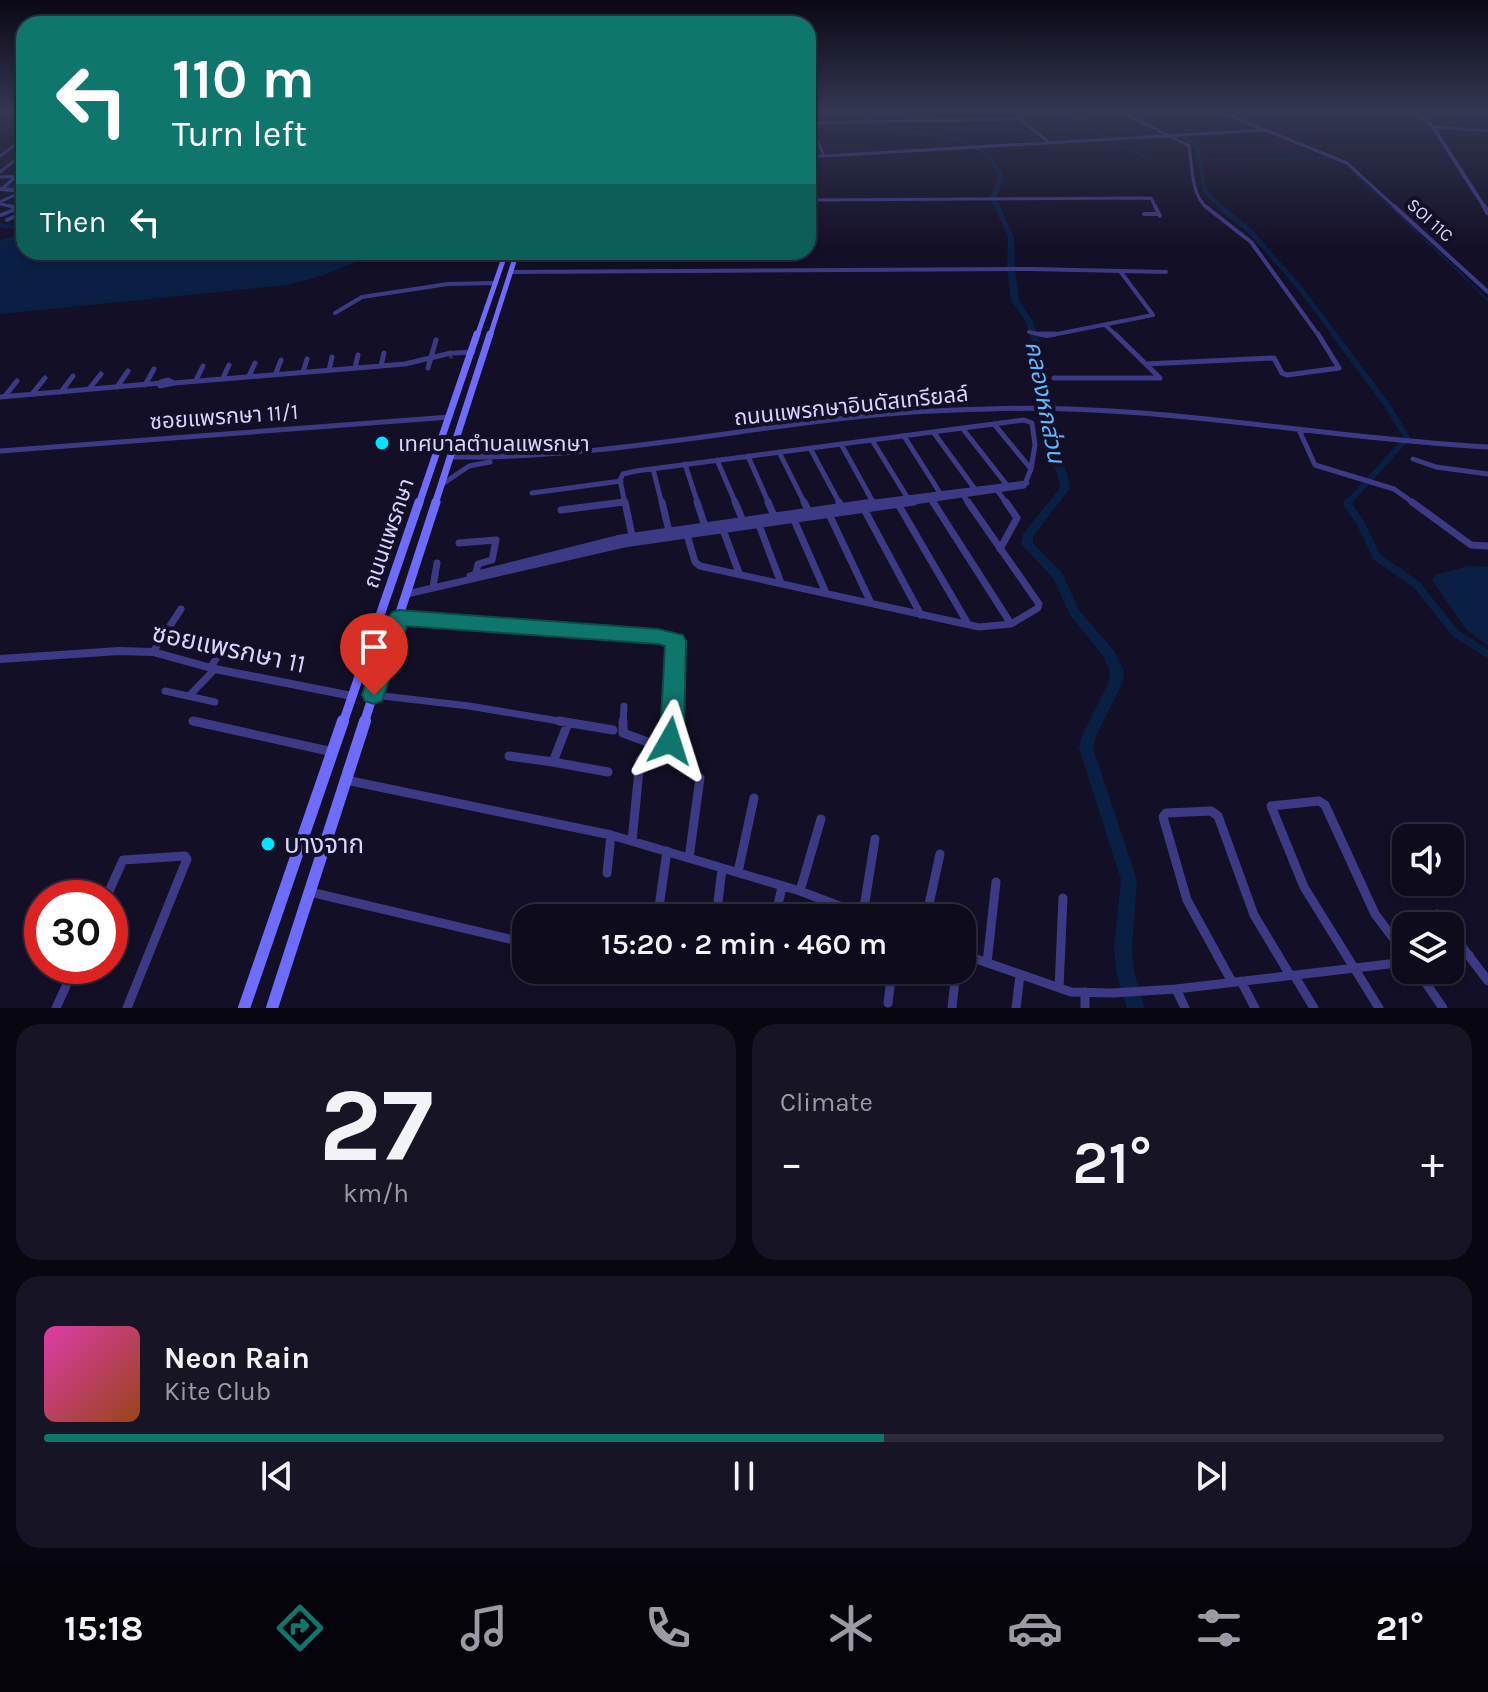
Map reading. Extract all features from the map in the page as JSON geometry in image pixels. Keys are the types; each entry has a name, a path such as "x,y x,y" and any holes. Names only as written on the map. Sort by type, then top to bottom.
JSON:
{"main road":[{"name":"ถนนแพรกษา","path":"244,1008 503,260"},
{"name":"ถนนแพรกษา","path":"272,1008 515,260"},
{"path":"488,306 501,306"}],"street":[{"path":"816,156 823,156"},
{"path":"1146,364 1274,358 1282,373 1287,375 1339,368 1251,242 1202,204 1195,187 1192,156"},
{"name":"SOI 11C","path":"1330,156 1347,163 1488,292"},
{"path":"1452,156 1488,213"},
{"path":"0,174 16,160"},
{"path":"0,174 16,176"},
{"path":"2,188 16,176"},
{"path":"816,200 1151,198 1159,215 1144,214"},
{"path":"7,220 16,212"},
{"path":"1029,332 1042,336 1153,315 1120,271"},
{"path":"511,272 1166,272"},
{"path":"335,313 367,296 434,289 445,284 496,283"},
{"path":"1054,378 1160,378 1105,325"},
{"path":"428,368 436,340"},
{"path":"405,364 408,352"},
{"path":"381,366 384,353"},
{"path":"2,396 161,383 160,386 166,387 196,380 405,364 451,354 472,354"},
{"path":"355,368 358,355"},
{"path":"329,370 332,357"},
{"path":"303,372 307,359"},
{"path":"276,373 281,360"},
{"path":"249,376 255,363"},
{"path":"223,378 229,365"},
{"path":"196,380 203,366"},
{"path":"145,385 154,369"},
{"path":"117,387 128,371"},
{"path":"89,389 101,374"},
{"path":"61,392 73,376"},
{"path":"32,394 45,378"},
{"path":"2,396 17,381"},
{"name":"ถนนแพรกษาอินดัสเทรียลล์","path":"444,483 469,466 506,460 879,415 1113,410 1419,444 1488,447"},
{"name":"ซอยแพรกษา 11/1","path":"0,451 450,417"},
{"path":"459,580 476,573 669,531 705,526 759,525 907,497 963,495 1020,488 1027,483 1031,469 1035,445 1032,423 1024,420 623,474 621,481 632,539"},
{"path":"994,424 1031,469"},
{"path":"963,429 1006,484"},
{"path":"1299,430 1315,465 1394,489 1471,545 1488,546"},
{"path":"934,433 974,488"},
{"path":"904,436 940,493"},
{"name":"ถนนแพรกษาอินดัสเทรียลล์","path":"459,437 465,447 475,453 506,460"},
{"path":"872,440 907,497"},
{"path":"841,444 873,502"},
{"path":"810,448 842,507"},
{"path":"779,452 809,512"},
{"path":"748,456 774,516"},
{"name":"ถนนแพรกษาอินดัสเทรียลล์","path":"452,457 506,460"},
{"path":"1413,459 1436,467 1488,474"},
{"path":"717,460 743,521"},
{"path":"685,464 705,526"},
{"path":"653,469 669,531"},
{"path":"532,493 621,481"},
{"path":"632,539 687,535 774,516 864,509 940,493 1027,483"},
{"path":"997,490 1017,518 1000,549"},
{"path":"687,535 697,564 979,627 1011,624 1038,608 1039,604 963,495"},
{"path":"929,497 1011,624"},
{"path":"561,510 624,502"},
{"path":"898,504 968,624"},
{"path":"864,509 921,615"},
{"path":"828,511 871,603"},
{"path":"794,520 826,593"},
{"path":"759,525 781,583"},
{"path":"722,527 739,573"},
{"path":"459,543 496,540 492,560 478,564 476,573"},
{"path":"407,594 560,555"},
{"path":"433,587 437,563"},
{"path":"153,652 181,609"},
{"path":"399,618 642,635 676,641 670,741 653,744 623,733 624,706"},
{"path":"189,647 232,651"},
{"path":"189,696 222,650"},
{"name":"ซอยแพรกษา 11","path":"0,659 153,652 212,668 352,696"},
{"path":"165,691 215,702"},
{"path":"374,695 469,706 613,730"},
{"path":"193,721 333,752"},
{"path":"553,762 568,723"},
{"path":"509,756 608,772"},
{"path":"632,841 640,760"},
{"path":"689,858 700,778"},
{"path":"346,780 611,835 800,891 834,904"},
{"path":"738,872 754,798"},
{"path":"1379,1008 1322,924 1299,881 1272,809 1273,804 1319,801 1325,805 1375,914 1392,936"},
{"path":"1255,1008 1187,900 1163,817 1166,813 1211,811 1218,816 1254,915 1314,1008"},
{"path":"800,891 821,819"},
{"path":"607,873 611,835"},
{"path":"868,904 875,839"},
{"path":"659,904 667,851"},
{"path":"929,904 940,854"},
{"path":"114,880 123,860 185,856 187,859 127,1008"},
{"path":"718,904 722,869"},
{"path":"987,963 996,882"},
{"path":"778,904 782,887"},
{"path":"310,892 512,940"},
{"path":"1059,988 1063,898"},
{"path":"1464,949 1488,981"},
{"path":"1464,956 1469,955"},
{"path":"976,959 1059,988 1113,993 1176,989 1392,964"},
{"path":"1016,1008 1020,975"},
{"path":"56,1008 67,984"},
{"path":"888,1003 890,984"},
{"path":"952,1008 955,984"},
{"path":"1427,984 1443,1008"},
{"path":"1176,989 1185,1008"},
{"path":"1085,992 1085,1008"}],"water":[{"path":"16,235 16,260 361,260 287,285 0,314 0,240"},
{"path":"1468,566 1488,567 1488,646 1466,629 1432,580 1435,575"}],"waterway":[{"name":"คลองหกส่วน","path":"987,156 1001,177 993,198 1011,237 1011,269"},
{"path":"1143,156 1150,159"},
{"path":"1199,156 1205,191 1219,206"},
{"path":"1197,160 1331,158"},
{"path":"1353,171 1362,181"},
{"path":"1364,183 1384,200"},
{"path":"0,187 16,187"},
{"path":"1386,203 1396,212"},
{"path":"1219,206 1250,231 1299,287 1336,336"},
{"path":"1397,213 1418,233"},
{"path":"0,225 16,228"},
{"path":"1422,237 1448,261"},
{"path":"1450,263 1469,282"},
{"name":"คลองหกส่วน","path":"1012,270 1015,300 1029,321 1038,347 1037,368 1051,405 1049,442 1065,488 1027,537 1027,544 1058,576 1074,612 1110,655 1117,672 1116,682 1086,748 1129,880 1123,946 1125,972 1136,1008"},
{"path":"1472,285 1488,300"},
{"path":"1334,334 1387,405 1407,438 1347,504"},
{"path":"1347,504 1360,522 1377,557 1417,585 1455,633 1488,654"}],"place":[{"name":"เทศบาลตำบลแพรกษา","path":"382,443"},
{"name":"บางจาก","path":"268,844"}],"route":[{"path":"374,695 399,618 658,636 676,641 670,741"}]}
